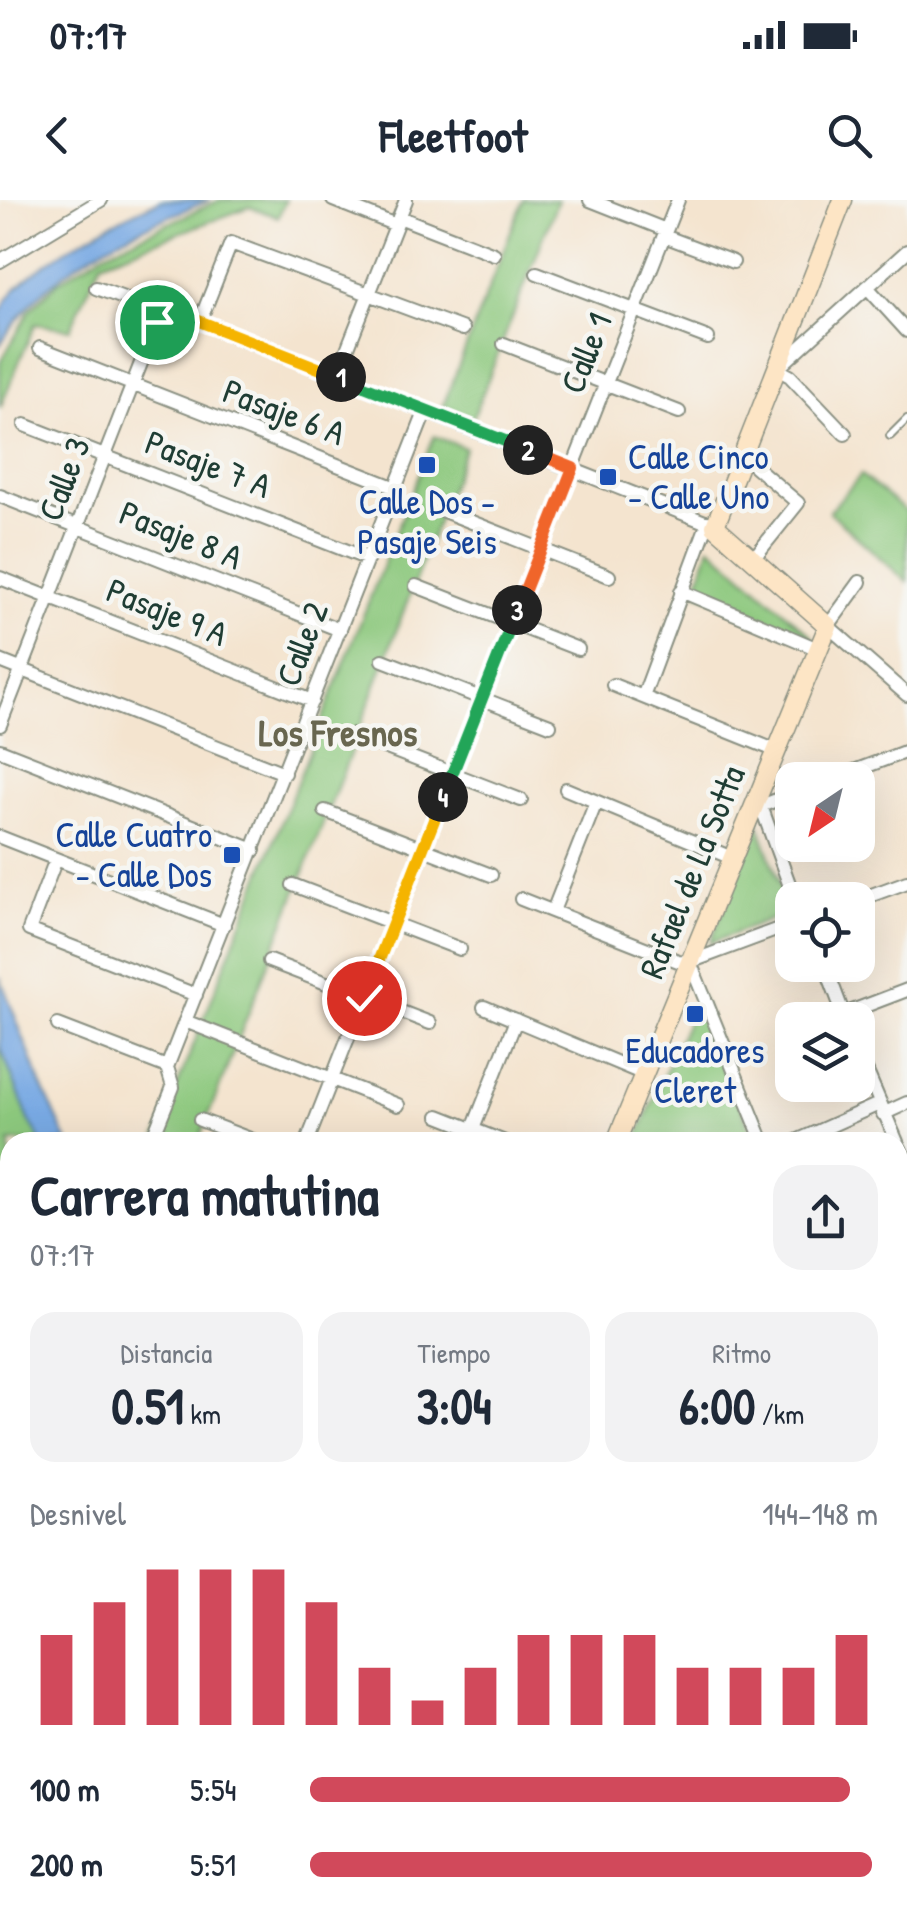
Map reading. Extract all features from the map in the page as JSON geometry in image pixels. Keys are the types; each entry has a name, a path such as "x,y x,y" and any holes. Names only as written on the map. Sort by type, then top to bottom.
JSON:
{"street":[{"path":"1,258 101,200"},
{"path":"332,200 494,254"},
{"path":"337,375 406,200"},
{"path":"590,200 733,262"},
{"name":"Calle 1","path":"311,1132 678,200"},
{"path":"643,697 681,590 743,456 844,200"},
{"path":"200,321 231,243 463,329"},
{"path":"777,370 907,251"},
{"path":"537,272 708,338"},
{"path":"868,287 907,331"},
{"path":"96,288 164,313 176,312 200,321 712,524 905,690"},
{"name":"Calle 3","path":"0,725 157,322 164,313"},
{"path":"798,314 828,322"},
{"path":"504,344 678,412"},
{"name":"Pasaje 6 A","path":"40,348 396,488"},
{"path":"777,370 790,376 844,434"},
{"name":"Calle 2","path":"155,1132 173,1088 167,1068 426,410"},
{"name":"Pasaje 7 A","path":"26,425 368,559"},
{"path":"743,456 798,503 753,559"},
{"name":"Pasaje 8 A","path":"0,496 340,630"},
{"path":"441,510 609,576"},
{"name":"Pasaje 9 A","path":"0,578 312,702"},
{"path":"828,626 860,582"},
{"path":"416,586 578,649"},
{"path":"681,590 818,649"},
{"name":"Rafael de La Sotta","path":"620,1132 732,858 758,805 828,626"},
{"path":"383,660 550,725"},
{"path":"0,661 284,772"},
{"path":"613,685 777,751"},
{"path":"353,735 522,800"},
{"path":"0,750 254,850"},
{"path":"875,762 907,750"},
{"path":"566,789 732,858"},
{"path":"775,800 758,805 788,882"},
{"path":"553,911 596,802"},
{"path":"325,811 491,875"},
{"path":"0,837 224,925"},
{"path":"56,859 30,930 196,995"},
{"path":"875,894 907,882"},
{"path":"293,885 460,950"},
{"path":"521,899 678,961 690,962 775,930"},
{"path":"268,961 430,1024"},
{"path":"690,962 759,1132"},
{"path":"875,1004 907,990"},
{"path":"484,1007 644,1074"},
{"path":"472,1130 516,1020"},
{"path":"185,1021 398,1105"},
{"path":"58,1025 167,1068"},
{"path":"875,1094 892,1132"},
{"path":"820,1132 907,1103"},
{"path":"439,1116 478,1132"},
{"path":"200,1120 232,1132"}],"lane":[{"path":"890,436 907,419"}],"green space":[{"path":"220,200 286,200 278,217 249,207 101,262 70,329 35,324 0,408 0,363 30,310 58,282 105,252"},
{"path":"523,200 558,200 473,418 443,406"},
{"path":"434,436 465,448 202,1132 159,1132"},
{"path":"861,475 907,512 907,582 829,512"},
{"path":"710,546 812,636 813,642 696,591"},
{"path":"758,823 779,882 775,882 775,918 710,943"},
{"path":"699,994 751,1132 639,1132"},
{"path":"0,1046 36,1132 0,1132"}],"water":[{"path":"162,200 210,200 148,225 91,255 41,293 0,345 0,314 24,281 70,247"},
{"path":"0,977 63,1132 36,1132 0,1046"}],"place":[{"name":"Calle Dos - Pasaje Seis","path":"427,465"},
{"name":"Calle Cinco - Calle Uno","path":"608,477"},
{"name":"Calle Cuatro - Calle Dos","path":"232,855"},
{"name":"Educadores Cleret","path":"695,1014"}],"district":[{"name":"Los Fresnos","path":"338,733"}],"route":[{"path":"157,322 164,313 176,312 573,468 364,998"}]}
